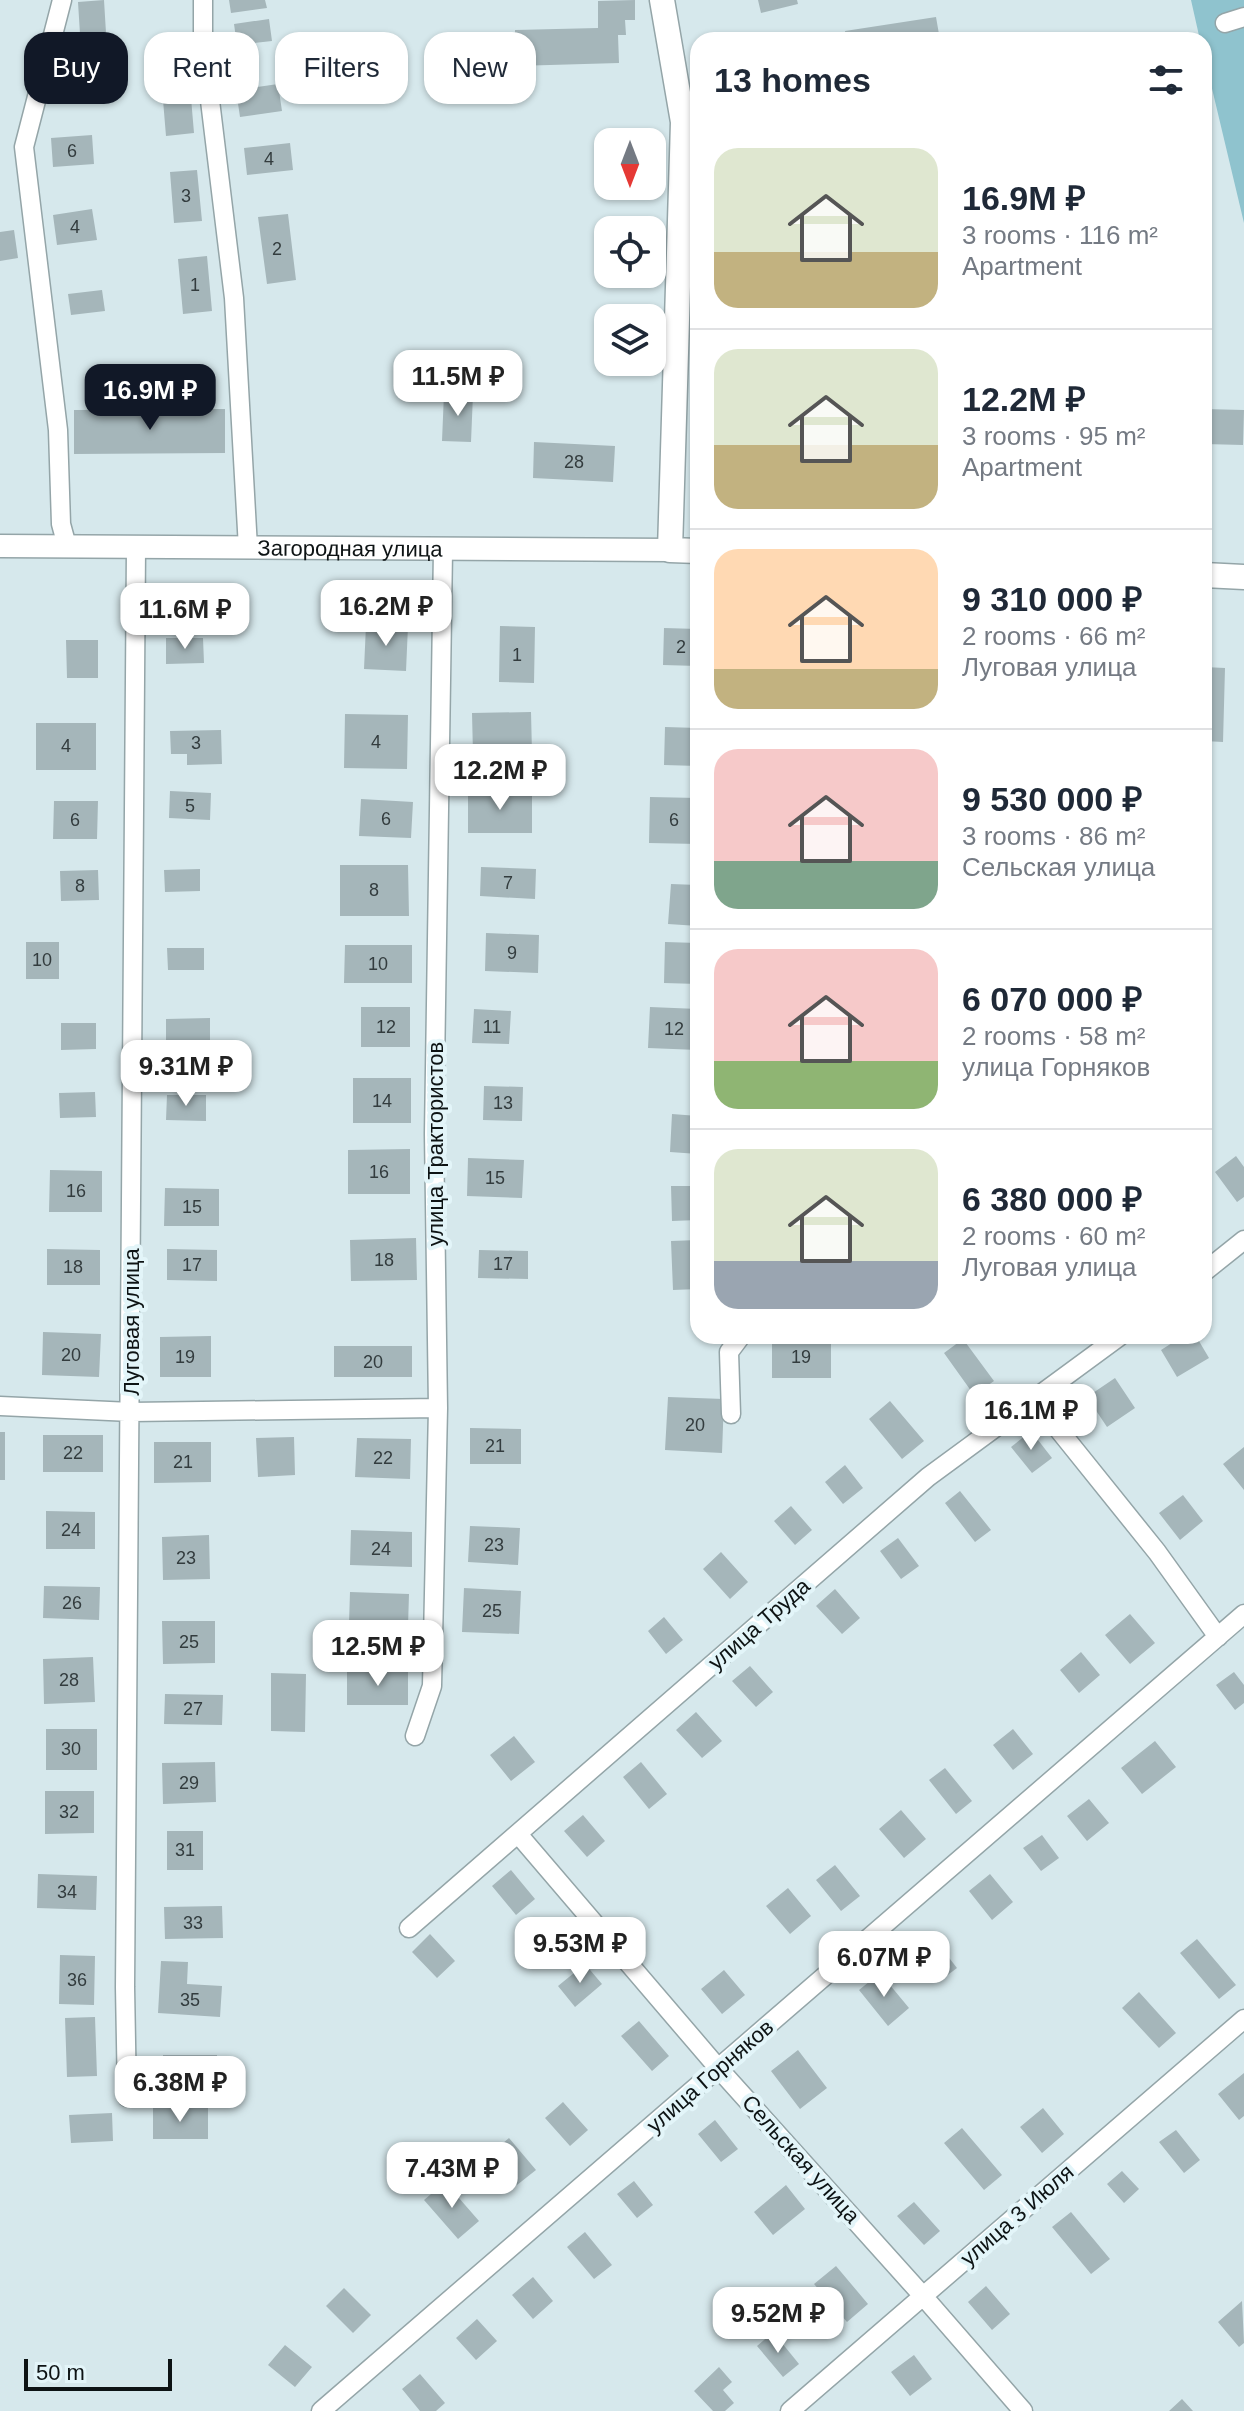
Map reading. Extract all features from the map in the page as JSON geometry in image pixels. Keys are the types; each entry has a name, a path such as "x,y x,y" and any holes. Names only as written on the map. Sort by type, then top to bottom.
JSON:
{"main road":[{"path":"662,0 683,122 670,550"},
{"name":"Загородная улица","path":"670,550 690,551"},
{"path":"1212,575 1244,577"}],"street":[{"path":"62,0 24,147 58,430 61,524 67,546"},
{"path":"203,0 203,43 234,298 248,548"},
{"path":"1225,23 1244,17"},
{"name":"Загородная улица","path":"0,546 670,550"},
{"name":"Луговая улица","path":"127,2097 125,1987 136,548"},
{"name":"улица Трактористов","path":"415,1736 432,1686 438,1408 434,1134 443,550"},
{"path":"1212,1266 1244,1240"},
{"path":"731,1414 729,1352 735,1344"},
{"name":"улица Труда","path":"409,1928 928,1477 1109,1344"},
{"path":"1034,1399 1157,1552 1218,1637"},
{"path":"0,1406 131,1412 438,1408"},
{"name":"улица Горняков","path":"321,2411 1244,1614"},
{"name":"Сельская улица","path":"518,1834 719,2069 1023,2411"},
{"name":"улица 3 Июля","path":"790,2411 1244,2019"}],"shaded area":[{"path":"1191,0 1244,0 1244,223 1212,89 1212,32 1198,32"}],"building":[{"path":"104,0 106,32 80,32 78,2"},
{"path":"229,0 265,0 267,8 231,13"},
{"path":"635,0 635,20 625,20 626,35 618,35 619,63 536,65 536,32 515,30 598,28 598,1"},
{"path":"758,0 797,0 798,4 761,13"},
{"path":"936,17 939,32 845,32"},
{"path":"269,19 272,41 259,42 259,32 235,32 234,24"},
{"path":"275,84 275,104 281,104 282,111 240,117 238,104 259,104 259,87"},
{"path":"163,104 192,104 194,133 166,136"},
{"path":"92,135 94,164 53,167 51,138"},
{"path":"290,143 293,170 247,175 244,148"},
{"path":"197,170 202,221 174,223 170,172"},
{"path":"92,209 97,240 57,245 53,215"},
{"path":"288,214 296,280 267,284 258,217"},
{"path":"14,230 18,258 0,261 0,232"},
{"path":"207,256 212,311 183,314 178,259"},
{"path":"102,290 105,311 71,315 68,294"},
{"path":"444,393 473,394 471,442 442,441"},
{"path":"225,409 225,453 74,454 74,410"},
{"path":"1212,409 1244,410 1243,445 1212,444"},
{"path":"534,442 615,446 613,482 533,478"},
{"path":"366,625 408,626 406,671 364,669"},
{"path":"500,626 535,627 534,683 499,682"},
{"path":"664,628 690,629 690,666 663,665"},
{"path":"166,638 203,638 204,663 166,664"},
{"path":"66,640 98,640 98,678 67,678"},
{"path":"1212,667 1225,668 1223,742 1212,741"},
{"path":"531,712 532,753 473,754 472,713"},
{"path":"345,714 408,715 407,769 344,768"},
{"path":"36,723 96,723 96,770 36,770"},
{"path":"665,727 690,728 690,766 664,765"},
{"path":"221,730 222,764 187,765 187,754 171,754 170,731"},
{"path":"170,791 211,793 210,820 169,818"},
{"path":"468,792 532,792 532,833 468,833"},
{"path":"650,797 690,798 690,844 649,843"},
{"path":"361,799 413,802 411,838 359,836"},
{"path":"54,801 98,801 97,839 53,839"},
{"path":"340,865 408,865 409,916 340,916"},
{"path":"481,867 536,869 535,899 480,896"},
{"path":"200,869 200,891 165,892 164,870"},
{"path":"98,870 99,900 61,901 60,871"},
{"path":"671,884 690,885 690,925 668,924"},
{"path":"486,933 539,935 538,973 485,971"},
{"path":"26,942 59,942 59,979 26,979"},
{"path":"665,942 690,943 690,984 664,983"},
{"path":"345,945 412,945 412,983 344,983"},
{"path":"167,948 204,948 204,970 168,970"},
{"path":"361,1007 410,1007 410,1047 361,1047"},
{"path":"650,1007 690,1009 690,1050 648,1048"},
{"path":"474,1009 511,1011 509,1044 472,1043"},
{"path":"210,1018 210,1048 166,1049 166,1019"},
{"path":"61,1023 96,1023 96,1049 61,1050"},
{"path":"353,1078 411,1078 411,1123 353,1123"},
{"path":"484,1086 523,1087 522,1121 483,1120"},
{"path":"95,1092 96,1117 60,1118 59,1093"},
{"path":"167,1095 206,1095 206,1121 166,1120"},
{"path":"672,1114 690,1115 690,1153 670,1152"},
{"path":"410,1149 410,1194 348,1194 348,1150"},
{"path":"1236,1156 1244,1167 1244,1197 1237,1202 1215,1172"},
{"path":"468,1158 524,1160 522,1198 467,1196"},
{"path":"50,1170 102,1171 102,1212 49,1212"},
{"path":"671,1186 690,1186 690,1220 672,1221"},
{"path":"165,1188 219,1189 219,1226 164,1226"},
{"path":"416,1238 417,1280 351,1281 350,1240"},
{"path":"690,1240 690,1289 673,1290 671,1241"},
{"path":"47,1249 100,1250 100,1285 47,1285"},
{"path":"167,1249 217,1250 217,1281 167,1280"},
{"path":"479,1250 528,1251 528,1279 478,1278"},
{"path":"43,1332 101,1334 99,1377 42,1375"},
{"path":"211,1336 211,1377 160,1377 160,1337"},
{"path":"772,1344 831,1344 831,1378 772,1378"},
{"path":"956,1344 967,1344 994,1381 974,1395 944,1353"},
{"path":"1170,1344 1201,1344 1209,1358 1177,1377 1161,1350"},
{"path":"334,1346 412,1346 412,1377 334,1377"},
{"path":"1115,1378 1135,1408 1107,1427 1087,1397"},
{"path":"668,1397 724,1399 722,1453 665,1450"},
{"path":"890,1401 924,1441 902,1459 869,1419"},
{"path":"470,1428 521,1429 521,1464 470,1464"},
{"path":"1031,1431 1052,1458 1032,1473 1011,1447"},
{"path":"0,1432 5,1432 5,1480 0,1480"},
{"path":"43,1435 103,1435 103,1472 43,1472"},
{"path":"294,1437 295,1475 258,1477 256,1438"},
{"path":"357,1438 411,1439 410,1479 355,1477"},
{"path":"154,1442 211,1442 211,1482 154,1483"},
{"path":"1244,1447 1244,1490 1223,1464"},
{"path":"845,1465 863,1488 843,1504 825,1482"},
{"path":"960,1491 991,1530 975,1542 945,1503"},
{"path":"1183,1495 1203,1521 1180,1540 1159,1513"},
{"path":"791,1506 812,1530 795,1545 774,1521"},
{"path":"46,1511 95,1512 95,1549 46,1549"},
{"path":"470,1526 520,1528 518,1565 468,1562"},
{"path":"351,1530 412,1532 412,1567 350,1565"},
{"path":"209,1535 210,1579 163,1580 162,1537"},
{"path":"898,1538 919,1566 901,1579 880,1551"},
{"path":"721,1552 748,1582 730,1599 703,1569"},
{"path":"44,1586 100,1587 99,1620 43,1618"},
{"path":"464,1588 521,1591 519,1634 462,1632"},
{"path":"835,1589 860,1618 842,1634 816,1606"},
{"path":"350,1592 409,1594 408,1626 349,1624"},
{"path":"1130,1614 1155,1643 1130,1664 1105,1635"},
{"path":"664,1617 683,1640 666,1654 648,1631"},
{"path":"162,1621 215,1621 215,1663 163,1664"},
{"path":"1081,1652 1100,1675 1079,1693 1060,1670"},
{"path":"93,1657 95,1702 44,1704 43,1659"},
{"path":"750,1666 773,1692 756,1707 732,1681"},
{"path":"347,1671 408,1671 408,1705 347,1705"},
{"path":"1234,1672 1244,1685 1244,1703 1235,1710 1216,1685"},
{"path":"271,1673 306,1674 305,1732 271,1731"},
{"path":"165,1694 223,1695 222,1725 164,1724"},
{"path":"696,1712 722,1741 702,1758 676,1730"},
{"path":"46,1729 97,1729 97,1770 46,1770"},
{"path":"1013,1729 1033,1754 1013,1770 993,1745"},
{"path":"514,1736 535,1762 511,1781 490,1755"},
{"path":"1155,1741 1176,1767 1142,1794 1121,1768"},
{"path":"215,1762 216,1802 163,1804 162,1763"},
{"path":"641,1762 667,1794 649,1809 623,1777"},
{"path":"945,1768 972,1801 956,1814 929,1780"},
{"path":"45,1791 94,1791 94,1833 45,1834"},
{"path":"1089,1799 1109,1823 1087,1841 1067,1816"},
{"path":"901,1810 926,1839 904,1858 879,1829"},
{"path":"583,1815 605,1841 587,1857 564,1831"},
{"path":"167,1831 203,1831 203,1870 167,1870"},
{"path":"1042,1835 1059,1858 1041,1871 1023,1848"},
{"path":"835,1865 860,1896 841,1911 816,1880"},
{"path":"511,1870 535,1899 516,1915 492,1886"},
{"path":"38,1874 97,1876 96,1910 37,1908"},
{"path":"990,1874 1013,1902 992,1920 969,1891"},
{"path":"788,1888 811,1916 790,1934 766,1906"},
{"path":"222,1906 223,1938 165,1939 164,1907"},
{"path":"929,1932 957,1968 937,1983 909,1948"},
{"path":"430,1934 455,1961 437,1978 412,1952"},
{"path":"1197,1939 1236,1985 1219,1999 1180,1953"},
{"path":"60,1955 95,1956 94,2005 59,2004"},
{"path":"161,1961 188,1962 187,1984 222,1986 220,2017 158,2013"},
{"path":"585,1964 602,1984 575,2007 558,1986"},
{"path":"724,1970 745,1995 722,2014 701,1989"},
{"path":"880,1973 909,2008 888,2026 859,1990"},
{"path":"1139,1992 1176,2033 1159,2048 1122,2008"},
{"path":"95,2017 97,2076 67,2077 65,2018"},
{"path":"639,2021 669,2056 652,2071 621,2036"},
{"path":"798,2050 827,2088 800,2109 771,2071"},
{"path":"163,2055 217,2055 217,2084 163,2085"},
{"path":"1244,2073 1244,2116 1239,2120 1218,2094"},
{"path":"563,2102 588,2130 570,2146 545,2118"},
{"path":"153,2108 208,2108 208,2139 153,2139"},
{"path":"1043,2108 1064,2134 1042,2153 1020,2127"},
{"path":"112,2113 113,2141 71,2143 69,2115"},
{"path":"715,2120 738,2149 721,2162 698,2134"},
{"path":"962,2128 1002,2175 984,2190 944,2143"},
{"path":"1176,2130 1200,2160 1184,2173 1159,2142"},
{"path":"509,2138 536,2170 517,2185 491,2153"},
{"path":"1122,2171 1139,2189 1124,2203 1107,2184"},
{"path":"634,2181 653,2205 637,2218 617,2194"},
{"path":"445,2182 479,2221 458,2239 424,2200"},
{"path":"786,2185 805,2209 773,2235 754,2212"},
{"path":"914,2202 940,2231 924,2245 897,2216"},
{"path":"1071,2212 1110,2259 1091,2274 1052,2227"},
{"path":"585,2232 612,2265 594,2279 567,2247"},
{"path":"836,2266 868,2304 847,2322 814,2284"},
{"path":"533,2277 553,2301 533,2319 512,2295"},
{"path":"986,2286 1010,2314 992,2330 968,2302"},
{"path":"344,2288 371,2315 353,2333 326,2306"},
{"path":"1242,2301 1244,2343 1239,2347 1218,2322"},
{"path":"477,2319 497,2341 476,2360 456,2338"},
{"path":"773,2332 799,2364 783,2377 757,2346"},
{"path":"285,2345 312,2367 295,2387 268,2365"},
{"path":"914,2355 932,2379 910,2396 891,2372"},
{"path":"719,2367 732,2382 723,2390 734,2403 725,2411 713,2411 694,2391"},
{"path":"420,2374 445,2403 436,2411 420,2411 402,2389"},
{"path":"1182,2399 1193,2411 1169,2411"}]}
